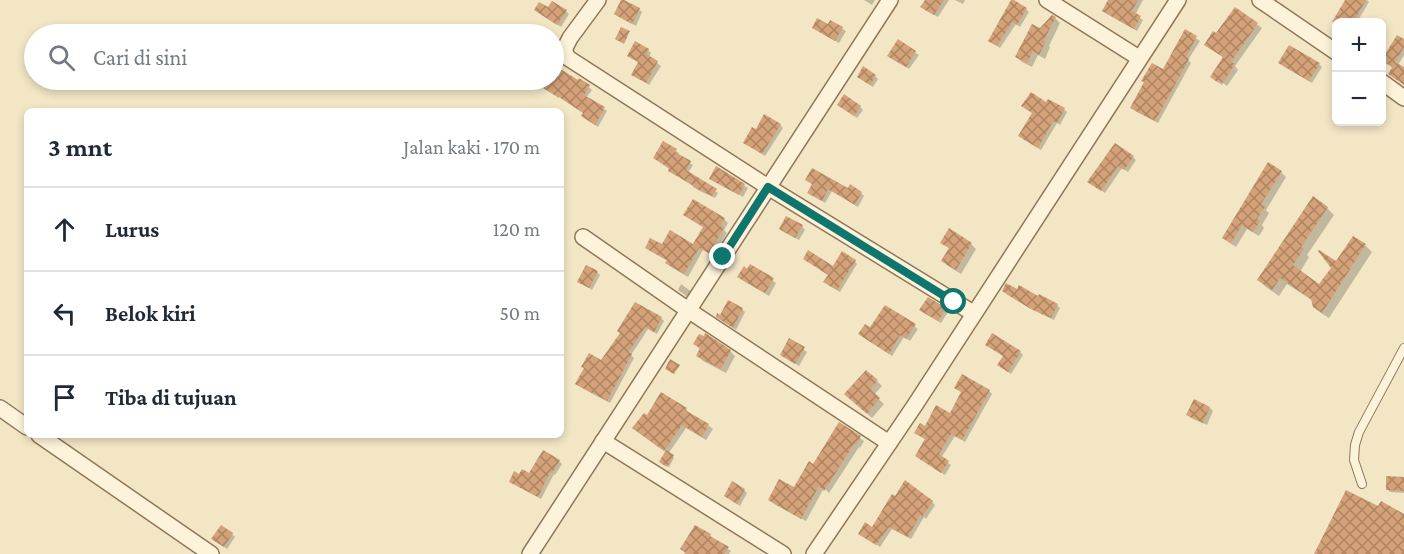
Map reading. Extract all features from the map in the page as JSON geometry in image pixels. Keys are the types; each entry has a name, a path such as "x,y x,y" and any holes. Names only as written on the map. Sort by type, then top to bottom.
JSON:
{"street":[{"path":"598,0 570,38 564,50 568,58 768,187 973,313"},
{"path":"530,554 890,0"},
{"path":"1047,0 1139,58"},
{"path":"814,554 1178,0"},
{"path":"1260,0 1332,49"},
{"path":"1386,85 1404,98"},
{"path":"583,237 688,310 889,443"},
{"path":"0,408 24,424"},
{"path":"43,438 211,554"},
{"path":"603,441 783,554"}],"lane":[{"path":"1362,484 1354,460 1359,432 1404,348"}],"building":[{"path":"621,0 640,8 632,24 614,14"},
{"path":"925,0 944,0 934,15 920,7"},
{"path":"1011,0 1027,8 1017,25 1012,22 997,46 988,41"},
{"path":"1108,0 1138,0 1132,11 1141,16 1134,29 1102,11"},
{"path":"1345,0 1366,0 1355,18 1334,18"},
{"path":"552,1 567,10 558,24 534,10 539,2 548,7"},
{"path":"1235,7 1258,23 1231,62 1235,64 1223,83 1218,80 1217,82 1210,77 1223,57 1204,45 1213,31 1216,33"},
{"path":"1052,15 1056,17 1039,55 1033,51 1027,63 1015,57 1032,24 1040,28"},
{"path":"817,18 828,24 830,20 843,27 835,41 812,28"},
{"path":"621,27 630,31 624,44 615,39"},
{"path":"1185,29 1197,36 1186,57 1189,59 1155,121 1130,108 1144,82 1141,81 1152,63 1163,69"},
{"path":"1397,35 1404,39 1404,47 1392,67 1386,63 1386,53"},
{"path":"898,39 916,51 906,67 887,56"},
{"path":"635,41 649,49 646,54 658,61 646,83 631,75 638,62 627,56"},
{"path":"1289,45 1320,63 1309,81 1278,63"},
{"path":"1395,62 1404,67 1404,85 1388,74"},
{"path":"863,66 876,75 870,85 857,77"},
{"path":"564,71 590,85 584,95 605,107 595,125 581,116 583,113 546,90 564,90"},
{"path":"1031,92 1046,102 1048,99 1065,108 1057,123 1053,121 1038,148 1018,136 1032,113 1021,106"},
{"path":"844,94 861,106 854,116 837,105"},
{"path":"764,114 781,124 762,154 743,143 752,127 756,129"},
{"path":"663,141 677,149 675,152 691,161 686,170 717,189 712,196 668,171 669,168 653,158"},
{"path":"1115,143 1134,156 1124,170 1118,166 1101,191 1087,182"},
{"path":"1268,162 1282,171 1261,204 1265,207 1257,219 1260,221 1253,232 1242,225 1231,243 1222,238"},
{"path":"716,166 745,184 739,195 709,179"},
{"path":"812,168 848,188 850,184 862,192 855,205 828,189 822,201 807,193 812,184 805,180"},
{"path":"1313,196 1328,207 1301,247 1304,249 1293,265 1319,284 1331,268 1319,250 1336,261 1353,236 1366,244 1322,313 1313,307 1311,299 1280,278 1272,290 1257,280"},
{"path":"693,199 725,218 720,226 724,228 709,253 699,248 684,274 665,263 667,260 645,248 650,238 662,244 670,230 693,244 703,227 683,215"},
{"path":"786,216 803,225 795,238 779,229"},
{"path":"949,228 972,243 956,270 941,261 949,248 940,243"},
{"path":"808,250 833,266 842,251 856,260 837,290 823,282 828,275 803,259"},
{"path":"750,264 774,278 765,293 737,277 744,266 747,269"},
{"path":"586,265 598,271 589,288 577,282"},
{"path":"1006,283 1017,289 1019,285 1058,304 1051,318 1029,308 1002,291"},
{"path":"928,297 946,308 938,321 919,310"},
{"path":"728,300 743,308 733,328 716,317 717,313 720,315"},
{"path":"635,302 662,317 654,332 645,327 628,352 632,354 607,401 575,384 589,353 601,360 620,333 617,331"},
{"path":"885,305 916,324 906,339 900,335 889,354 858,334 865,324 870,327"},
{"path":"705,333 731,350 721,369 696,356 700,348 693,344 699,334 704,336"},
{"path":"992,333 1021,351 1008,372 997,365 1003,356 985,345"},
{"path":"789,338 805,347 795,364 780,355"},
{"path":"670,359 680,365 674,374 665,369"},
{"path":"866,370 878,380 870,389 880,398 867,414 844,394"},
{"path":"962,374 990,390 962,440 951,434 939,454 949,461 941,473 915,456 925,439 914,433 920,423 925,426 936,405 950,413 961,392 954,388"},
{"path":"661,392 709,424 702,437 682,425 664,451 632,428 644,413 647,415"},
{"path":"1194,399 1210,407 1203,423 1186,415"},
{"path":"839,422 861,436 824,491 819,486 801,519 768,500 779,479 794,487 809,461 813,464"},
{"path":"543,450 560,460 552,473 550,472 538,497 509,482 514,471 519,474 522,469 529,473"},
{"path":"666,450 674,455 667,467 659,462"},
{"path":"1386,476 1404,477 1404,491 1386,490"},
{"path":"905,480 933,501 922,517 920,515 908,537 889,527 876,545 858,534 865,522 872,527 892,494 895,496"},
{"path":"732,481 745,489 737,504 724,496"},
{"path":"1346,490 1378,506 1381,501 1404,514 1404,554 1314,554"},
{"path":"221,525 233,533 224,547 211,539"},
{"path":"695,525 729,547 724,554 688,554 680,549"}],"route":[{"path":"723,257 768,187 954,302"}]}
